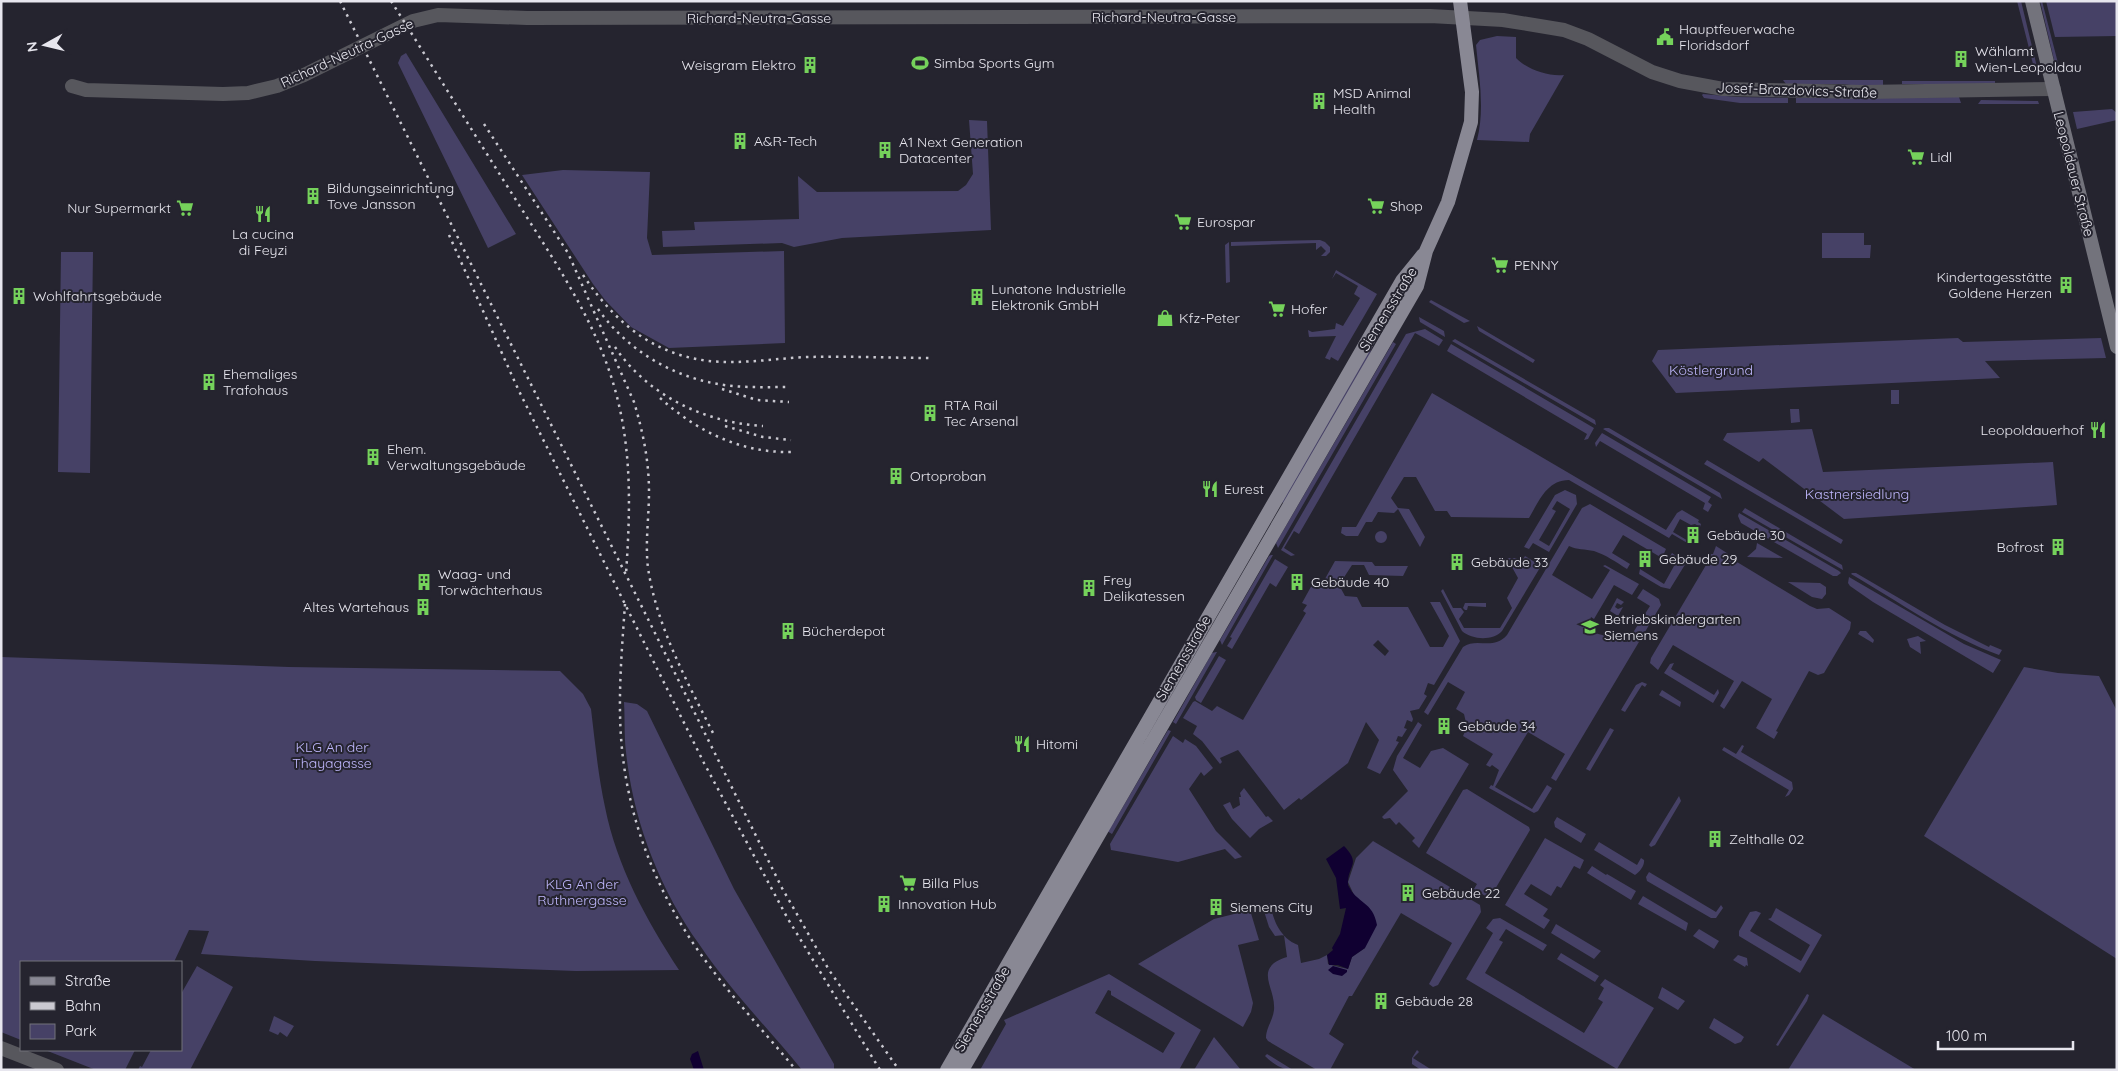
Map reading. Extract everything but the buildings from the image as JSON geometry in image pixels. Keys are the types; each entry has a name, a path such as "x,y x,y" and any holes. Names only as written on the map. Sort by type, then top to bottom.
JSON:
{"main road":[{"name":"Siemensstraße","path":"962,1070 1417,286 1426,251 1448,202 1471,122 1472,92 1460,1"},
{"name":"Leopoldauer Straße","path":"2032,1 2117,346"},
{"name":"Siemensstraße","path":"947,1070 1402,281 1426,251"}],"street":[{"name":"Richard-Neutra-Gasse","path":"72,86 86,90 223,94 267,89 304,75 398,28 438,15 527,18 1463,17"},
{"name":"Josef-Brazdovics-Straße","path":"1463,17 1516,21 1564,30 1588,39 1652,72 1680,81 1723,89 1864,92 2054,89"},
{"path":"1,1048 57,1070"}],"green space":[{"path":"2017,1 2021,1 2037,67 2033,64"},
{"path":"2040,1 2042,1 2058,63 2055,64"},
{"path":"2046,1 2117,1 2117,36 2055,37"},
{"path":"1497,36 1516,37 1516,58 1526,66 1545,73 1564,75 1530,134 1529,142 1477,140 1481,105 1476,45 1480,40"},
{"path":"406,53 516,234 488,248 398,63 401,56"},
{"path":"1783,80 1883,80 1883,87 1843,84 1786,84"},
{"path":"1902,81 1995,81 1995,84 1902,84"},
{"path":"1703,94 1788,98 1788,103 1740,103 1704,98"},
{"path":"1959,97 1961,103 1796,103 1796,98"},
{"path":"1981,100 2038,101 2039,104 1978,104"},
{"path":"2112,109 2117,113 2117,120 2077,129 2073,112"},
{"path":"969,120 987,121 991,230 842,238 794,247 782,243 663,247 662,231 695,230 694,222 799,219 798,176 817,192 958,191 966,185 973,174"},
{"path":"563,170 650,172 647,238 652,255 784,251 785,343 669,348 631,327 605,300 593,284 522,175"},
{"path":"1822,233 1864,233 1864,245 1871,245 1870,258 1822,258"},
{"path":"1320,240 1330,247 1330,252 1326,256 1321,256 1326,251 1321,246 1316,250 1316,243 1231,246 1231,242"},
{"path":"1229,242 1230,282 1226,283 1225,245"},
{"path":"61,252 93,252 90,473 58,472"},
{"path":"1336,270 1377,294 1338,361 1331,357 1330,360 1325,358 1336,336 1309,337 1308,330 1312,332 1335,329 1336,323 1343,326 1360,298 1354,294 1358,286 1336,273 1332,279"},
{"path":"1431,300 1470,321 1464,323 1429,302"},
{"path":"1419,317 1444,331 1445,337 1420,322"},
{"path":"1477,326 1535,360 1533,363 1479,331"},
{"path":"1425,329 1443,340 1439,346 1415,333 1299,534 1294,531 1284,548 1295,555 1291,556 1281,550 1406,334"},
{"name":"Köstlergrund","path":"1958,338 1963,342 2101,338 2106,358 1985,361 2000,378 1676,393 1652,361 1658,350"},
{"path":"1455,339 1595,420 1596,425 1452,341"},
{"path":"1374,342 1367,362 1285,504 1280,501"},
{"path":"1393,342 1396,344 1278,548 1276,543"},
{"path":"1451,344 1594,428 1588,439 1584,440 1587,434 1447,351"},
{"path":"1891,390 1899,390 1899,404 1891,404"},
{"path":"1432,393 1666,530 1677,513 1682,510 1699,520 1700,527 1680,519 1673,532 1690,542 1689,544 1672,534 1669,538 1569,480 1561,481 1549,488 1529,518 1451,517 1447,511 1435,511 1416,477 1404,477 1391,498 1398,508 1409,509 1425,537 1420,547 1398,509 1394,513 1378,512 1372,522 1366,522 1358,536 1346,536 1341,533 1342,527 1356,527"},
{"path":"1790,409 1799,409 1800,422 1791,423"},
{"path":"1609,428 1720,493 1722,499 1603,429"},
{"name":"Kastnersiedlung","path":"1812,429 1823,472 2053,462 2057,505 1844,519 1763,458 1759,462 1723,440 1727,433"},
{"path":"1602,433 1711,497 1708,502 1712,505 1708,512 1703,509 1705,503 1600,441 1596,447 1595,443"},
{"path":"1707,460 1843,540 1841,544 1704,464"},
{"path":"1565,490 1576,495 1577,504 1549,552 1533,543 1529,549 1524,547 1555,495","holes":["1557,501 1570,509 1549,546 1539,540 1556,511 1552,509"]},
{"path":"1590,504 1666,549 1662,558 1623,535 1612,553 1630,564 1627,569 1594,551 1569,546 1552,575 1592,599 1610,570 1603,566 1605,565 1639,584 1632,595 1614,585 1594,619 1591,617 1588,627 1595,633 1627,642 1650,606 1637,598 1643,589 1659,599 1661,605 1556,781 1551,778 1565,754 1528,732 1495,787 1532,809 1547,785 1552,788 1538,811 1534,813 1489,788 1491,785 1493,786 1499,770 1492,765 1490,767 1486,765 1493,754 1463,736 1467,727 1464,714 1456,709 1465,692 1448,682 1428,715 1424,712 1463,647 1474,643 1496,642 1502,640 1507,635 1582,508"},
{"path":"1745,508 1842,565 1843,570 1742,512"},
{"path":"1739,513 1841,573 1833,576 1741,523 1738,516"},
{"path":"1379,531 1383,531 1387,537 1383,543 1379,543 1375,539 1375,535"},
{"path":"1757,543 1783,558 1747,557 1756,549"},
{"path":"1716,546 1733,557 1737,562 1810,606 1817,609 1829,608 1851,622 1850,629 1824,673 1818,675 1809,671 1776,731 1778,732 1774,739 1756,728 1772,699 1742,681 1724,709 1720,706 1734,681 1673,645 1658,670 1650,663 1651,658"},
{"path":"1672,553 1686,563 1670,589 1661,587 1639,574 1640,569 1664,584 1674,566 1667,561"},
{"path":"1271,555 1273,555 1222,645 1220,640"},
{"path":"1525,556 1541,566 1502,631 1488,638 1477,638 1462,631 1441,591 1443,589 1453,608 1461,608 1464,612 1459,619 1464,628 1500,628 1512,608 1507,598 1518,578 1507,558 1517,558 1522,561"},
{"path":"1275,559 1288,567 1276,587 1270,583 1232,649 1227,646 1232,638 1230,637"},
{"path":"1335,561 1372,562 1375,566 1408,566 1403,576 1369,575 1364,565 1352,565 1339,585 1345,596 1357,597 1362,607 1408,607 1430,647 1443,647 1449,636 1430,602 1440,602 1460,641 1434,685 1428,683 1424,694 1427,696 1419,709 1410,711 1413,719 1412,722 1407,720 1404,728 1407,729 1402,737 1398,736 1396,741 1399,742 1380,774 1367,768 1379,740 1366,722 1348,763 1301,800 1299,798 1284,810 1238,750 1220,758 1222,762 1220,764 1202,741 1193,734 1197,726 1183,718 1195,701 1212,711 1217,706 1243,720 1306,613 1303,611 1307,605 1302,603 1313,583 1321,586","holes":["1378,640 1389,651 1385,656 1373,645"]},
{"path":"1852,573 1856,573 1945,625 1989,647 1990,645 2002,650 1999,655 1961,638 1905,607"},
{"path":"1849,577 1964,644 2001,660 1993,673 1873,602 1850,586 1848,583"},
{"path":"1788,582 1820,583 1826,587 1826,594 1822,599 1812,597"},
{"path":"1617,598 1624,602 1621,605 1617,603 1615,607 1618,609 1623,607 1618,616 1610,611"},
{"path":"1465,603 1486,603 1486,607 1468,606 1467,610 1465,610 1463,608"},
{"path":"1860,631 1866,631 1874,640 1873,643 1858,634"},
{"path":"1918,636 1926,641 1920,642 1921,654 1910,647 1907,639"},
{"path":"1217,652 1176,724 1173,722 1212,653"},
{"path":"1219,656 1226,660 1201,703 1195,697"},
{"path":"1,657 289,667 560,671 583,694 591,709 603,795 617,851 644,912 679,970 576,971 315,961 201,954 209,931 189,930 174,961 20,961 20,1040 1,1032"},
{"path":"1674,663 1671,669 1714,695 1718,689 1719,693 1713,703 1664,673 1670,664"},
{"path":"2024,667 2058,673 2099,676 2117,711 2117,959 1924,836"},
{"path":"1642,682 1647,684 1645,687 1642,685 1625,712 1621,710 1636,685"},
{"path":"1662,690 1681,702 1680,707 1659,695"},
{"path":"624,702 637,704 647,711 734,889 834,1064 834,1070 802,1070 723,977 699,944 672,900 650,852 635,803 626,752"},
{"path":"1418,722 1422,725 1403,758 1420,768 1431,751 1443,748 1469,764 1419,848 1412,841 1415,838 1399,822 1396,825 1390,818 1384,819 1382,817 1408,791 1393,770 1397,756"},
{"path":"1610,728 1614,730 1590,771 1586,769"},
{"path":"1168,730 1171,731 1112,834 1107,831 1112,821 1114,822"},
{"path":"1173,736 1183,743 1185,739 1196,746 1213,768 1204,776 1201,772 1189,789 1216,831 1242,857 1235,859 1225,849 1178,862 1111,850 1110,844"},
{"path":"1742,745 1744,746 1741,752 1792,782 1793,789 1789,795 1785,797 1789,790 1722,750 1724,747 1736,754"},
{"path":"1244,788 1266,817 1268,816 1273,821 1259,829 1250,838 1232,819 1223,805 1230,802 1233,809 1240,805 1239,797 1241,797 1240,793"},
{"path":"1467,789 1529,827 1530,830 1491,896 1487,897 1474,889 1477,884 1426,853 1463,790"},
{"path":"1679,796 1681,801 1655,845 1651,847 1649,845"},
{"path":"1557,817 1586,834 1581,843 1555,827 1554,822"},
{"path":"1545,838 1584,860 1580,869 1574,866 1561,888 1557,886 1551,896 1531,884 1524,894 1548,909 1543,916 1550,920 1544,929 1505,905"},
{"path":"1373,841 1480,905 1481,912 1438,985 1433,987 1429,984 1452,943 1401,913 1352,996 1349,996 1329,1034 1344,1044 1330,1070 1317,1070 1266,1038 1274,1010 1268,973 1270,967 1276,961 1287,957 1284,935 1298,945 1301,963 1327,955 1328,964 1348,969 1352,957 1365,948 1354,895 1348,882 1356,858"},
{"path":"1599,842 1637,865 1641,858 1644,860 1642,868 1635,875 1594,850"},
{"path":"1592,866 1636,891 1631,900 1587,873"},
{"path":"1649,872 1716,912 1721,905 1723,908 1716,918 1711,918 1647,881 1646,877"},
{"path":"1643,896 1688,923 1686,931 1638,904"},
{"path":"1270,903 1275,922 1284,935 1275,936 1269,927 1263,908"},
{"path":"1776,908 1822,935 1800,973 1739,936 1739,931 1750,912 1756,911 1761,913 1750,931 1801,961 1810,945 1768,919 1771,918"},
{"path":"1250,910 1259,940 1238,945 1253,1003 1251,1012 1243,1027 1138,964 1214,919"},
{"path":"1500,918 1547,945 1543,951 1506,929 1499,940 1503,942 1485,973 1584,1033 1603,1002 1598,999 1604,988 1600,985 1605,979 1654,1008 1617,1069 1466,979 1493,933 1486,928 1493,919"},
{"path":"1556,924 1601,951 1594,959 1551,933"},
{"path":"1699,929 1719,941 1714,949 1693,936"},
{"path":"1561,953 1599,976 1595,982 1557,959"},
{"path":"1738,955 1747,958 1748,966 1746,965 1745,967 1733,960"},
{"path":"197,966 233,987 190,1070 138,1070 140,1066 142,1067 150,1051 182,1051 182,992"},
{"path":"1109,974 1201,1030 1179,1070 980,1070 1006,1024 1004,1020","holes":["1108,990 1111,991 1111,995 1175,1033 1163,1053 1095,1013"]},
{"path":"1662,987 1685,1001 1678,1010 1658,998"},
{"path":"1807,994 1809,995 1807,1001 1778,1046 1776,1045"},
{"path":"1823,1014 1916,1070 1788,1070"},
{"path":"274,1016 294,1026 287,1037 280,1032 278,1035 269,1031"},
{"path":"1714,1018 1744,1037 1741,1042 1735,1044 1709,1028"},
{"path":"1214,1037 1241,1070 1194,1070"},
{"path":"1417,1050 1419,1052 1413,1058 1432,1070 1421,1070 1412,1064 1412,1058"},
{"path":"48,1051 134,1051 125,1070 96,1070"},
{"path":"1267,1054 1293,1070 1281,1068 1274,1064 1265,1056"}],"shaded area":[{"path":"1344,846 1353,861 1348,885 1356,896 1372,911 1377,925 1365,948 1352,957 1348,969 1338,965 1329,965 1327,955 1333,950 1332,948 1340,934 1346,908 1340,909 1336,878 1326,859"},
{"path":"1333,966 1347,970 1347,972 1342,976 1333,974 1328,970"},
{"path":"698,1051 704,1070 694,1070 690,1059 692,1054"}],"railway":[{"path":"340,1 782,888 829,970 899,1070"},
{"path":"391,1 561,272 600,347 618,401 626,444 629,487 626,574"},
{"path":"484,124 568,253 634,402 647,458 649,492 647,559 652,590 666,634 684,676 715,737"},
{"path":"449,235 518,389 704,763 788,919 880,1070"},
{"path":"583,275 612,312 628,327 664,349 685,356 708,361 732,362 808,357 933,358"},
{"path":"598,309 610,324 637,349 669,369 687,376 724,385 790,387"},
{"path":"615,347 644,380 680,404 720,419 763,426"},
{"path":"722,389 757,400 789,402"},
{"path":"660,398 674,410 720,438 754,449 791,452"},
{"path":"725,426 763,437 791,440"},
{"path":"625,604 620,687 621,737 629,793 644,846 666,898 695,946 731,994 796,1070"}],"place":[{"name":"Hauptfeuerwache Floridsdorf","path":"1665,37"},
{"name":"Wählamt Wien-Leopoldau","path":"1961,59"},
{"name":"Simba Sports Gym","path":"920,63"},
{"name":"Weisgram Elektro","path":"810,65"},
{"name":"MSD Animal Health","path":"1319,101"},
{"name":"A&R-Tech","path":"740,141"},
{"name":"A1 Next Generation Datacenter","path":"885,150"},
{"name":"Lidl","path":"1916,157"},
{"name":"Bildungseinrichtung Tove Jansson","path":"313,196"},
{"name":"Shop","path":"1376,206"},
{"name":"Nur Supermarkt","path":"185,208"},
{"name":"La cucina di Feyzi","path":"263,214"},
{"name":"Eurospar","path":"1183,222"},
{"name":"PENNY","path":"1500,265"},
{"name":"Kindertagesstätte Goldene Herzen","path":"2066,285"},
{"name":"Wohlfahrtsgebäude","path":"19,296"},
{"name":"Lunatone Industrielle Elektronik GmbH","path":"977,297"},
{"name":"Hofer","path":"1277,309"},
{"name":"Kfz-Peter","path":"1165,318"},
{"name":"Ehemaliges Trafohaus","path":"209,382"},
{"name":"RTA Rail Tec Arsenal","path":"930,413"},
{"name":"Leopoldauerhof","path":"2098,430"},
{"name":"Ehem. Verwaltungsgebäude","path":"373,457"},
{"name":"Ortoproban","path":"896,476"},
{"name":"Eurest","path":"1210,489"},
{"name":"Gebäude 30","path":"1693,535"},
{"name":"Bofrost","path":"2058,547"},
{"name":"Gebäude 29","path":"1645,559"},
{"name":"Gebäude 33","path":"1457,562"},
{"name":"Waag- und Torwächterhaus","path":"424,582"},
{"name":"Gebäude 40","path":"1297,582"},
{"name":"Frey Delikatessen","path":"1089,588"},
{"name":"Altes Wartehaus","path":"423,607"},
{"name":"Betriebskindergarten Siemens","path":"1590,627"},
{"name":"Bücherdepot","path":"788,631"},
{"name":"Gebäude 34","path":"1444,726"},
{"name":"Hitomi","path":"1022,744"},
{"name":"Zelthalle 02","path":"1715,839"},
{"name":"Billa Plus","path":"908,883"},
{"name":"Gebäude 22","path":"1408,893"},
{"name":"Innovation Hub","path":"884,904"},
{"name":"Siemens City","path":"1216,907"},
{"name":"Gebäude 28","path":"1381,1001"}],"park label":[{"name":"KLG An der Thayagasse","path":"332,756"},
{"name":"KLG An der Ruthnergasse","path":"582,892"}]}
